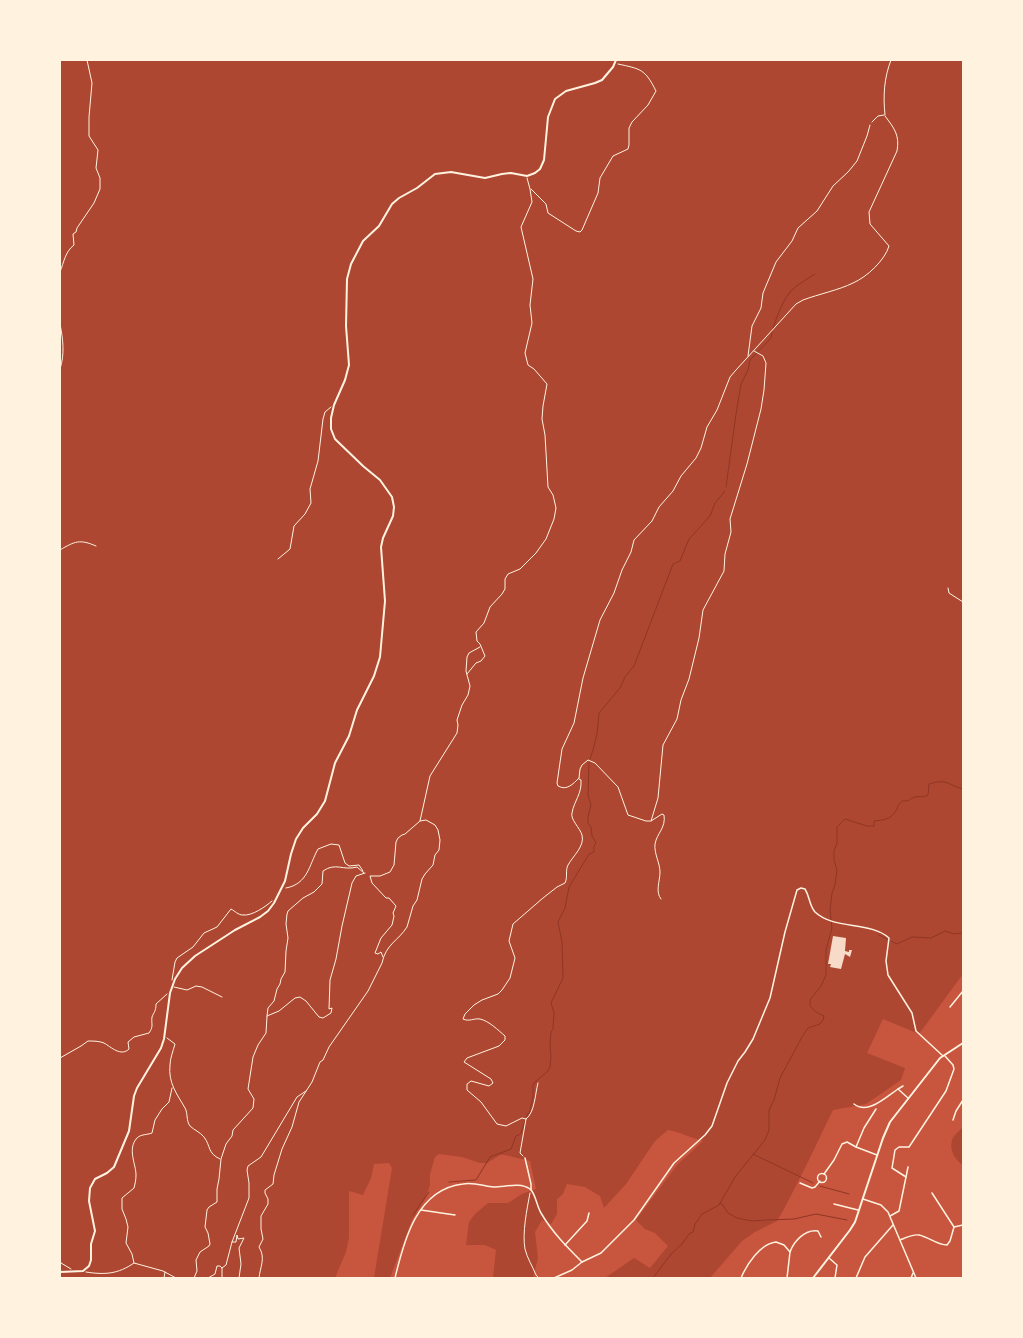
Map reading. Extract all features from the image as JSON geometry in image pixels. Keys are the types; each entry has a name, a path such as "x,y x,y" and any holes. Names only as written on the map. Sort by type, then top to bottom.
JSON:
{"main road":[{"path":"60,1272 84,1271 90,1266 90,1248 95,1231 89,1200 91,1184 95,1179 110,1171 115,1165 130,1128 134,1096 137,1088 161,1048 165,1035 170,992 178,972 187,963 210,946 243,925 260,917 268,911 274,903 287,875 293,844 298,834 317,814 325,801 333,768 349,736 357,710 374,676 379,662 382,648 385,596 381,547 383,538 393,516 394,503 389,492 380,480 338,442 331,429 331,418 334,405 345,380 349,365 346,332 348,272 351,264 363,241 379,226 392,204 399,198 417,188 430,177 439,173 450,172 485,178 506,174 527,176 535,173 542,164 545,154 548,117 555,99 566,91 599,81 615,64 616,60"},
{"path":"813,1278 850,1230 890,1122 940,1058 963,1043"}],"street":[{"path":"554,1278 572,1270 582,1262 601,1253 631,1223 644,1207 674,1163 705,1135 712,1126 720,1099 735,1067 749,1046 764,1014 772,991 797,890 801,888 805,889 811,906 828,921 881,933 889,938 886,961 888,975 912,1013 916,1031 954,1066 954,1071 946,1091 909,1147 899,1147 895,1150 892,1168 906,1177"},
{"path":"950,1007 963,991"},
{"path":"854,1104 861,1108 870,1107 903,1086"},
{"path":"898,1089 908,1098"},
{"path":"953,1120 956,1111 963,1100"},
{"path":"856,1147 864,1128 876,1109"},
{"path":"820,1181 819,1176 824,1174 834,1160 842,1144 847,1142 877,1155"},
{"path":"525,1158 531,1189 541,1214 565,1245 582,1262"},
{"path":"890,1216 899,1211 908,1167"},
{"path":"800,1183 812,1188 820,1181 824,1182 826,1179 824,1174"},
{"path":"395,1278 401,1252 412,1224 420,1210 440,1192 449,1187 471,1183 493,1187 519,1186 531,1189"},
{"path":"900,1240 913,1235 919,1235 942,1245 947,1245 950,1241 954,1228 932,1193"},
{"path":"862,1199 884,1208 890,1216 916,1278"},
{"path":"834,1204 858,1210"},
{"path":"420,1210 455,1215"},
{"path":"565,1245 587,1221 589,1213"},
{"path":"856,1278 865,1257 893,1225"},
{"path":"954,1228 963,1225"},
{"path":"787,1278 790,1252 796,1241 806,1233 813,1230 818,1231 821,1237"},
{"path":"741,1278 753,1257 771,1243 782,1243 790,1252"},
{"path":"829,1258 837,1265 835,1278"},
{"path":"911,1278 914,1273"}],"path":[{"path":"60,272 65,257 70,248 74,245 73,234 76,232 77,228 94,203 100,189 100,178 96,168 98,150 89,136 92,83 87,60"},
{"path":"579,778 568,788 561,788 558,786 557,783 562,749 574,723 583,678 600,620 614,593 622,570 631,552 634,540 652,521 659,507 673,491 681,476 696,458 701,448 707,427 717,410 730,377 748,356 796,304 803,300 854,283 880,262 887,253 889,246 870,224 869,212 894,158 899,140 885,116 883,97 887,69 891,60"},
{"path":"530,189 546,204 548,213 554,218 576,231 580,232 582,230 598,193 600,178 613,156 628,149 629,128 632,122 648,105 656,91 645,74 637,68 615,64"},
{"path":"872,122 880,115 885,116"},
{"path":"748,356 752,326 761,308 763,293 776,262 792,241 798,228 817,211 833,186 857,161 870,125"},
{"path":"467,674 476,663 481,661 485,656 480,644 477,641 476,632 484,623 490,607 505,589 505,580 508,574 520,569 536,553 546,539 554,519 556,508 553,495 548,487 545,435 542,419 546,384 534,369 528,365 525,353 532,322 530,304 533,279 521,227 532,202 527,176"},
{"path":"60,324 63,344 63,361 60,369"},
{"path":"651,821 658,798 663,745 677,719 680,700 689,679 699,638 703,610 724,571 725,554 731,532 730,519 737,492 747,464 761,409 766,363 763,356 754,351"},
{"path":"278,559 290,549 294,526 305,514 311,503 310,489 318,461 324,415 328,409 334,405"},
{"path":"60,409 60,419"},
{"path":"60,550 76,541 88,542 96,546"},
{"path":"948,588 949,593 953,597 963,602"},
{"path":"420,821 430,776 457,733 457,720 462,704 468,695 470,686 467,674 467,657 480,647"},
{"path":"538,1083 530,1117 526,1119 522,1118 506,1126 497,1124 480,1102 467,1090 467,1084 471,1081 489,1086 493,1083 491,1079 464,1062 467,1058 499,1046 505,1040 505,1036 487,1022 479,1019 467,1021 463,1019 474,1005 482,1000 498,994 510,978 515,958 509,941 513,924 557,886 565,883 568,866 582,844 583,836 578,824 573,820 571,815 579,797 581,780 579,778 582,765 588,760 595,763 618,787 628,815 646,821 651,821 662,814 664,815 665,821 662,830 656,839 655,852 660,870 658,893 661,899"},
{"path":"259,1278 263,1263 262,1252 259,1247 262,1239 261,1216 268,1204 265,1190 273,1184 274,1175 282,1149 292,1127 298,1105 312,1082 320,1062 323,1060 330,1047 368,991 392,942 404,932 407,927 425,874 433,865 440,840 438,830 435,825 426,820 420,821 406,834 398,838 396,842 394,865 390,872 380,876 370,876 372,884 396,906 393,913 394,916 392,925 381,938 374,953 378,954 381,952 383,958"},
{"path":"283,886 286,888 292,886 304,878 312,865 318,849 336,844 340,846 341,852 349,866 359,865 365,873"},
{"path":"194,1278 197,1271 196,1260 200,1252 210,1244 205,1227 206,1217 209,1207 217,1202 220,1159 226,1144 232,1136 233,1130 253,1108 254,1099 248,1089 252,1065 258,1045 266,1033 268,1008 274,1001 277,989 285,972 288,938 288,910 319,888 322,884 323,871 329,867 334,866 351,869 357,867 365,873"},
{"path":"267,1016 279,1011 295,998 300,997 306,1001 319,1017 323,1018 331,1013 332,1008 329,1009 330,980 352,884 356,876 365,873"},
{"path":"222,997 211,990 202,987 196,986 187,990 172,987 171,983 177,958 194,947 204,933 217,927 231,909 236,913 243,915 264,908 274,898"},
{"path":"60,1058 88,1041 104,1043 110,1049 127,1052 129,1050 128,1042 134,1037 149,1033 152,1029 152,1017 156,1012 156,1004 170,992"},
{"path":"165,1035 175,1044 170,1065 170,1080 172,1088 186,1110 187,1119 190,1126 200,1132 206,1139 210,1151 220,1159"},
{"path":"134,1263 132,1254 126,1244 128,1227 122,1209 122,1198 134,1188 136,1174 132,1159 133,1147 136,1139 142,1135 152,1133 155,1120 162,1109 169,1102 172,1088"},
{"path":"222,1278 222,1268 226,1265 239,1220 249,1198 248,1166 261,1157 297,1098 306,1091"},
{"path":"525,1158 520,1153 526,1119"},
{"path":"531,1189 527,1207 525,1246 536,1275 541,1278"},
{"path":"232,1242 236,1242 237,1236 238,1239 244,1238 239,1248 241,1264 239,1278"},
{"path":"60,1261 71,1269"},
{"path":"84,1271 86,1273 101,1274 114,1272 124,1270 134,1263"},
{"path":"134,1263 165,1272 176,1278"},
{"path":"207,1278 215,1274 217,1266 222,1268"},
{"path":"164,1278 165,1272"}],"shaded area":[{"path":"60,60 963,60 963,974 919,1034 883,1019 867,1053 905,1068 901,1080 866,1104 833,1110 777,1221 755,1232 742,1241 710,1278 605,1278 634,1258 650,1268 668,1246 655,1233 645,1229 636,1220 677,1165 703,1141 668,1130 655,1141 626,1184 604,1208 600,1196 585,1187 567,1184 563,1194 557,1199 557,1214 551,1224 542,1220 535,1232 538,1258 533,1278 493,1278 496,1250 485,1245 466,1245 469,1222 475,1214 488,1203 508,1203 522,1194 536,1189 530,1161 500,1155 487,1163 480,1163 462,1157 439,1154 435,1157 430,1174 430,1185 426,1197 412,1220 390,1278 374,1278 392,1168 389,1163 374,1164 371,1178 363,1195 349,1191 349,1238 346,1252 335,1278 60,1278"},
{"path":"963,1127 963,1165 953,1154 951,1144 954,1136"}],"building":[{"path":"833,936 846,938 845,951 849,952 849,950 852,950 850,957 845,954 841,969 830,967 831,964 828,964"}],"waterway":[{"path":"773,328 781,306 790,292 796,286 815,274"},
{"path":"726,487 741,384 748,370 750,360 771,338 772,332"},
{"path":"590,759 597,734 599,713 620,688 625,677 634,666 673,564 680,561 689,539 710,516 715,503 725,491"},
{"path":"527,1117 533,1097 533,1085 547,1072 550,1067 551,1032 553,1029 554,1013 551,1003 563,978 562,942 558,922 565,908 569,887 589,854 594,852 594,846 596,843 592,836 591,827 588,823 591,805 588,795 589,763"},
{"path":"653,1278 671,1254 682,1244 689,1234 693,1232 695,1224 702,1214 719,1205 735,1177 765,1140 769,1130 769,1110 774,1100 780,1078 808,1028 820,1024 823,1020 824,1016 816,1012 810,1006 810,1000 821,986 826,975 826,950 832,928 830,910 837,870 834,860 834,851 837,843 837,827 845,819 867,826 874,826 874,821 891,817 902,801 928,795 929,784 935,782 944,782 963,789"},
{"path":"891,941 897,944 912,937 931,938 945,931 954,934 963,933"},
{"path":"879,935 887,939"},
{"path":"449,1182 476,1180 490,1157 511,1149 516,1136 521,1133 525,1121"},
{"path":"753,1154 813,1183"},
{"path":"820,1186 849,1194"},
{"path":"413,1215 429,1192"},
{"path":"720,1203 728,1213 737,1218 752,1221 794,1219 816,1214 847,1220"}]}
